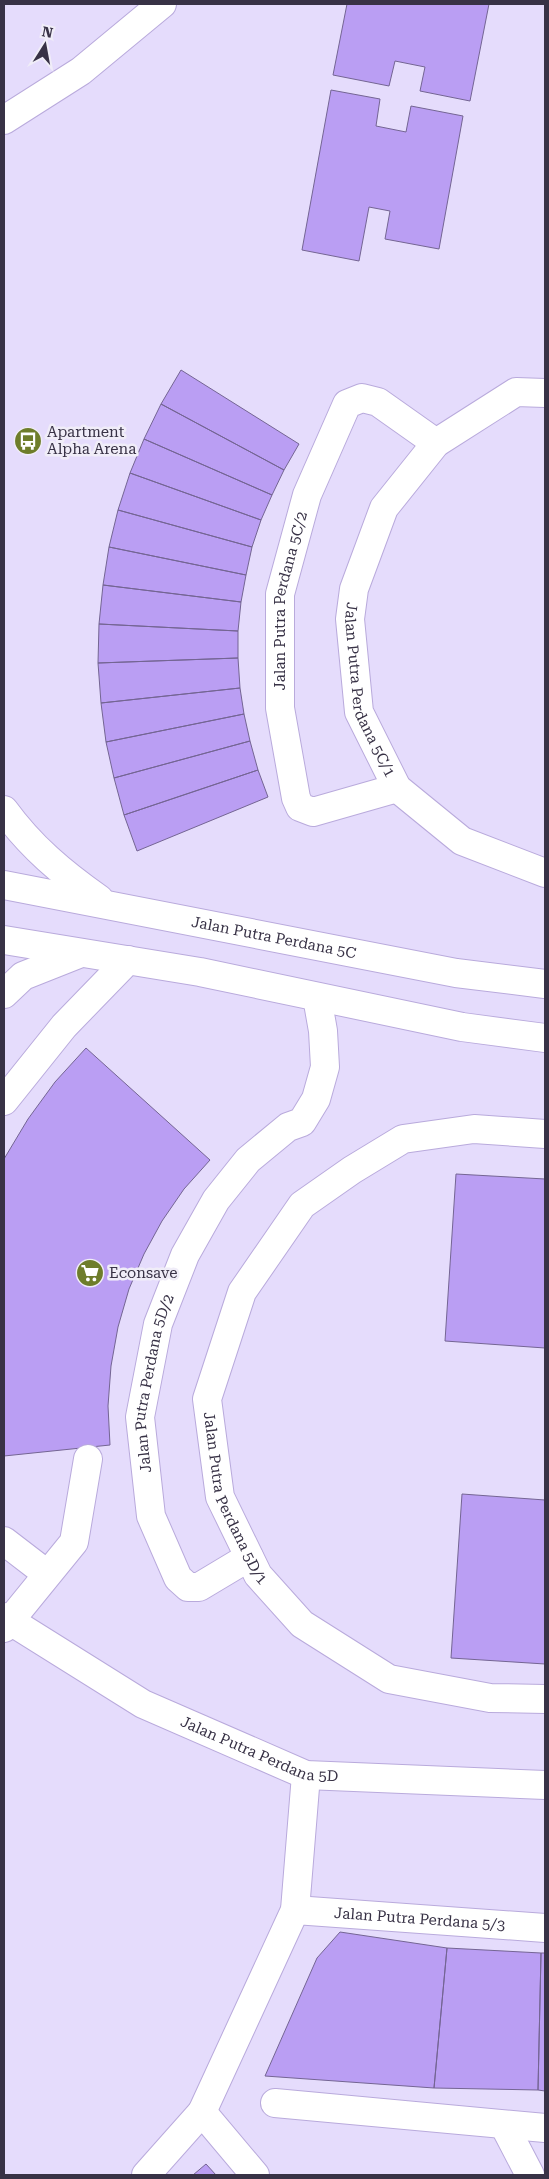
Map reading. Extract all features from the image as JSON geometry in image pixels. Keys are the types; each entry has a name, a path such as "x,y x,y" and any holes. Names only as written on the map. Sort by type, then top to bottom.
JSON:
{"street":[{"path":"4,120 81,71 162,4"},
{"name":"Jalan Putra Perdana 5C/1","path":"545,393 516,392 436,443 384,508 354,589 350,619 359,712 397,788 462,840 545,873"},
{"name":"Jalan Putra Perdana 5C/2","path":"397,788 313,812 300,808 296,798 280,708 280,594 307,495 347,404 362,398 378,402 436,443"},
{"path":"4,810 23,836 59,871 108,905"},
{"name":"Jalan Putra Perdana 5C","path":"4,885 456,973 545,984"},
{"path":"4,940 200,972 462,1028 545,1034"},
{"path":"4,994 23,976 82,953"},
{"path":"4,1101 64,1026 128,960"},
{"name":"Jalan Putra Perdana 5D/2","path":"250,1557 199,1587 188,1587 178,1578 151,1516 140,1417 158,1324 185,1255 216,1200 248,1160 288,1126 302,1122 316,1099 325,1067 324,1031 317,997"},
{"name":"Jalan Putra Perdana 5D/1","path":"545,1134 474,1129 403,1138 352,1170 302,1205 242,1292 206,1399 220,1497 258,1575 302,1624 389,1679 490,1698 545,1699"},
{"path":"5,1622 74,1542 88,1459"},
{"path":"4,1541 47,1574"},
{"name":"Jalan Putra Perdana 5D","path":"5,1622 143,1704 306,1775 545,1785"},
{"path":"146,2175 202,2112 295,1910 306,1775"},
{"name":"Jalan Putra Perdana 5/3","path":"295,1910 545,1928"},
{"path":"275,2103 545,2128"},
{"path":"202,2112 256,2175"},
{"path":"504,2125 530,2175"}],"building":[{"path":"347,4 489,4 470,101 420,91 425,67 395,61 389,86 333,75"},
{"path":"331,90 380,99 376,126 406,132 411,106 463,116 439,249 385,239 390,211 369,207 359,261 302,250"},
{"path":"181,370 299,444 284,470 161,404"},
{"path":"161,404 284,470 272,495 144,439"},
{"path":"144,439 272,495 261,520 130,473"},
{"path":"130,473 261,520 252,547 118,510"},
{"path":"118,510 252,547 246,575 109,547"},
{"path":"109,547 246,575 241,602 103,585"},
{"path":"103,585 241,602 238,631 99,624"},
{"path":"99,624 238,631 238,658 98,663"},
{"path":"238,658 240,688 101,703 98,663"},
{"path":"240,688 244,714 106,742 101,703"},
{"path":"244,714 250,741 114,778 106,742"},
{"path":"250,741 258,770 124,815 114,778"},
{"path":"258,770 268,797 137,851 124,815"},
{"path":"86,1048 210,1160 184,1189 162,1221 144,1254 129,1289 118,1327 111,1366 108,1406 110,1445 4,1456 4,1159 28,1119 55,1082"},
{"path":"456,1174 545,1179 545,1348 445,1341"},
{"path":"462,1494 545,1500 545,1664 451,1658"},
{"path":"340,1932 447,1948 434,2088 265,2076 317,1958"},
{"path":"447,1948 541,1953 538,2090 434,2088"},
{"path":"541,1953 545,1953 545,2091 538,2090"},
{"path":"206,2164 216,2175 193,2175"}],"place":[{"name":"Apartment Alpha Arena","path":"28,441"},
{"name":"Econsave","path":"90,1273"}]}
